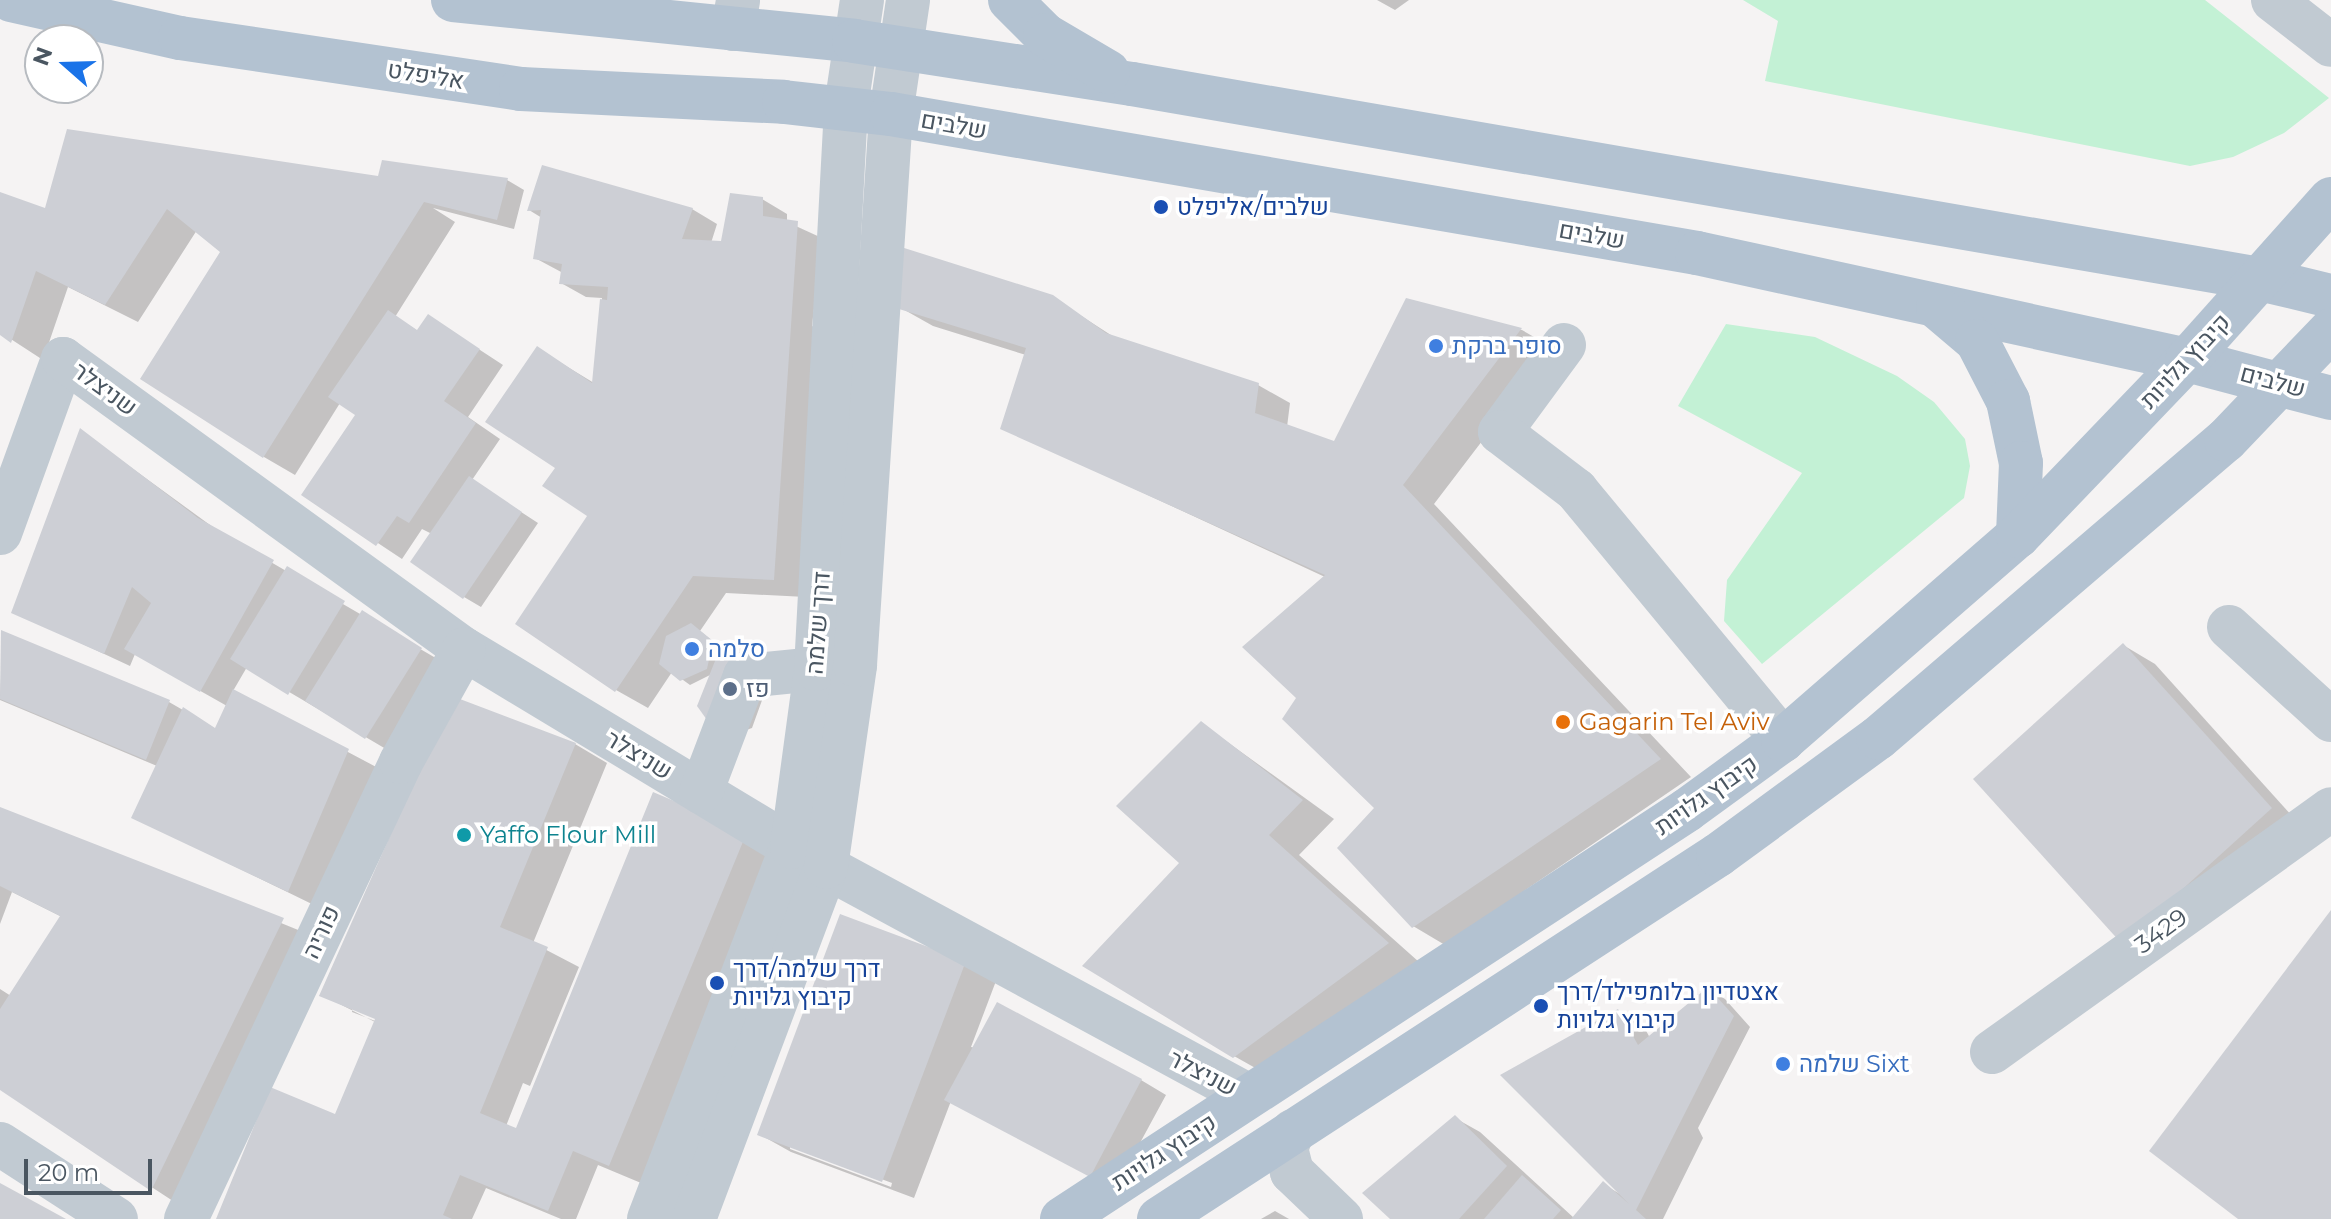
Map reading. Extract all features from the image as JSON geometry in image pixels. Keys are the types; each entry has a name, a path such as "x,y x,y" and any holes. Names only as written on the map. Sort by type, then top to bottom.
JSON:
{"main road":[{"name":"אליפלט","path":"11,0 180,38 521,89 846,107"},
{"path":"453,0 858,21 899,49 1132,84 2260,279 2331,296"},
{"path":"1010,0 1045,35 1132,84"},
{"name":"שלבים","path":"846,107 1697,253 2187,360 2283,382 2331,398"},
{"name":"קיבוץ גלויות","path":"1062,1219 1687,810 1783,740 2018,536 2187,360 2331,199"},
{"path":"1936,307 1977,341 2008,401 2021,463 2018,536"},
{"path":"1159,1219 1718,855 1878,738 2226,440 2331,330"}],"street":[{"name":"דרך שלמה","path":"694,1219 809,857 836,667 891,114 908,0"},
{"path":"2273,0 2331,45"},
{"name":"דרך שלמה","path":"836,667 846,107 858,21"},
{"path":"1564,345 1500,432 1576,490 1783,740"},
{"name":"שניצלר","path":"0,533 63,359 464,649 809,857 1249,1096"},
{"path":"2229,627 2331,720"},
{"name":"פוריה","path":"186,1219 401,762 464,649"},
{"path":"701,792 745,676 836,667"},
{"name":"3429","path":"1992,1052 2331,809"},
{"name":"דרך שלמה","path":"649,1219 809,857"},
{"path":"1293,1131 1286,1148 1292,1172 1341,1219"},
{"path":"0,1144 116,1219"}],"green space":[{"path":"1743,0 2205,0 2329,98 2284,133 2233,157 2190,166 1765,81 1778,21"},
{"path":"1726,324 1815,337 1897,376 1934,402 1965,439 1970,466 1964,498 1762,664 1724,621 1727,580 1802,473 1678,406"}],"building":[{"path":"67,129 378,176 382,160 508,178 497,220 424,202 263,458 140,379 220,252 167,209 105,305 36,271 11,343 0,335 0,192 45,208"},
{"path":"542,165 693,208 682,239 721,241 730,193 763,197 763,216 798,221 774,580 693,576 615,692 515,624 587,516 542,486 555,468 485,422 537,346 592,383 600,299 607,300 608,287 559,284 562,264 533,259 541,210 527,211"},
{"path":"901,247 1053,295 1106,333 1259,383 1255,413 1334,441 1406,298 1522,328 1403,485 1661,759 1412,928 1337,848 1374,808 1282,719 1296,698 1242,647 1325,575 1000,429 1026,348 899,309"},
{"path":"388,310 417,330 428,314 480,349 444,401 476,423 409,523 397,516 376,546 301,495 355,415 328,397"},
{"path":"80,428 198,518 274,560 200,692 124,649 151,603 132,587 104,654 11,613"},
{"path":"469,476 522,512 463,599 410,562"},
{"path":"287,566 345,601 288,695 230,659"},
{"path":"362,610 422,648 365,739 305,701"},
{"path":"691,623 713,641 707,669 680,681 659,664 666,636"},
{"path":"1,630 170,700 146,760 0,699"},
{"path":"2123,643 2272,808 2122,944 1973,779"},
{"name":"פז","path":"745,651 763,673 717,734 697,706 717,656"},
{"path":"233,689 349,749 288,892 131,818 183,707 215,728"},
{"path":"452,696 576,743 500,927 548,947 480,1113 516,1128 653,792 747,832 609,1166 573,1151 548,1211 460,1175 443,1215 452,1219 216,1219 270,1087 335,1114 375,1019 319,996"},
{"path":"1201,721 1303,800 1269,835 1389,943 1233,1058 1082,966 1179,863 1116,806"},
{"path":"0,807 284,918 151,1191 0,1090 0,1009 60,916 0,886"},
{"path":"2331,910 2331,1219 2238,1219 2149,1151"},
{"path":"840,914 966,961 882,1182 757,1135"},
{"path":"1708,987 1734,1016 1636,1210 1646,1219 1571,1219 1603,1181 1629,1204 1500,1075 1618,1009 1638,1045"},
{"path":"997,1002 1142,1079 1090,1177 944,1100"},
{"path":"1455,1115 1507,1166 1459,1219 1390,1219 1362,1193"},
{"path":"1522,1175 1561,1210 1553,1219 1484,1219"},
{"path":"0,1183 66,1219 0,1219"}],"place":[{"name":"שלבים/אליפלט","path":"1161,207"},
{"name":"סופר ברקת","path":"1436,346"},
{"name":"סלמה","path":"692,649"},
{"name":"פז","path":"730,689"},
{"name":"Gagarin Tel Aviv","path":"1563,722"},
{"name":"Yaffo Flour Mill","path":"464,835"},
{"name":"דרך שלמה/דרך קיבוץ גלויות","path":"717,983"},
{"name":"אצטדיון בלומפילד/דרך קיבוץ גלויות","path":"1541,1006"},
{"name":"שלמה Sixt","path":"1783,1064"}]}
